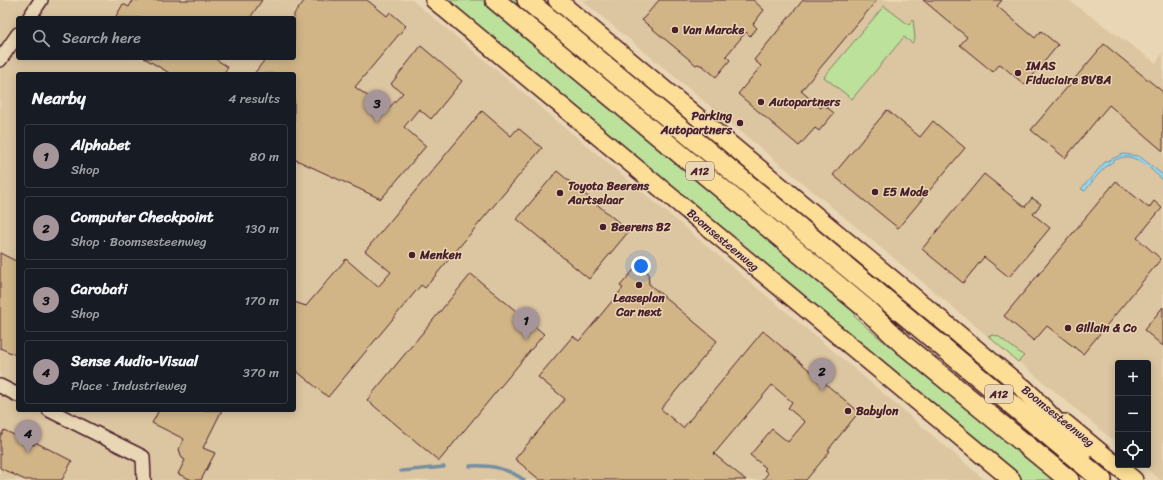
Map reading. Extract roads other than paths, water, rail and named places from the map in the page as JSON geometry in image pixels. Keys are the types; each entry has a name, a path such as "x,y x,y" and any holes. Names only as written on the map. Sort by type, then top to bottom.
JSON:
{"highway":[{"name":"A12","path":"495,0 864,307 904,345 1069,480"},
{"name":"A12","path":"527,0 1096,476"},
{"path":"1023,388 1075,442 1096,476"}],"main road":[{"name":"Boomsesteenweg","path":"434,0 1012,480"},
{"name":"Boomsesteenweg","path":"557,0 1134,480"}],"street":[{"path":"30,16 42,0"},
{"path":"0,60 16,37"},
{"path":"0,386 16,394"},
{"path":"53,412 143,457 144,480"}],"water":[{"path":"1123,154 1139,156 1163,175 1163,180 1141,162 1133,158 1126,157 1119,158 1112,162 1094,179 1085,191 1081,189 1105,162"}],"waterway":[{"path":"470,466 498,468 524,480"},
{"path":"401,471 444,467"}],"place":[{"name":"Van Marcke","path":"675,30"},
{"name":"IMAS Fiduciaire BVBA","path":"1018,73"},
{"name":"Autopartners","path":"761,102"},
{"name":"Carobati","path":"377,123"},
{"name":"Parking Autopartners","path":"740,123"},
{"name":"E5 Mode","path":"875,192"},
{"name":"Toyota Beerens Aartselaar","path":"560,193"},
{"name":"Beerens B2","path":"603,227"},
{"name":"Menken","path":"412,255"},
{"name":"Leaseplan Car next","path":"639,285"},
{"name":"Gillain & Co","path":"1068,328"},
{"name":"Alphabet","path":"526,340"},
{"name":"Computer Checkpoint","path":"822,391"},
{"name":"Babylon","path":"848,411"},
{"name":"Sense Audio-Visual","path":"28,453"}]}
